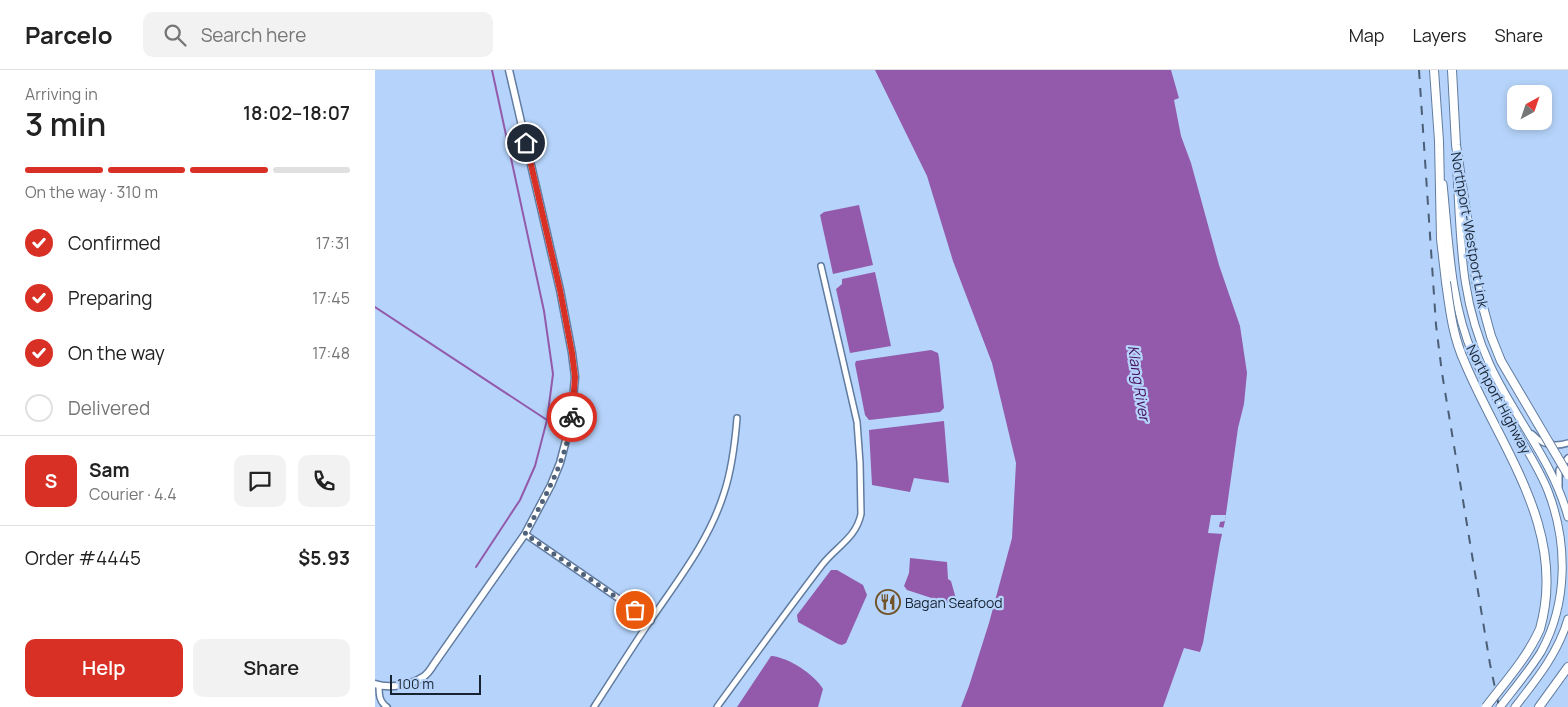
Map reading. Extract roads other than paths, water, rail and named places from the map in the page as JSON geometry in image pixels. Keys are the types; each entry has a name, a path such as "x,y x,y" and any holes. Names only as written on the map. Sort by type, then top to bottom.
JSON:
{"main road":[{"name":"Northport Highway","path":"1434,70 1454,296 1464,333 1473,356 1548,489 1557,514 1562,539 1564,579 1560,604 1550,634 1541,651 1500,707"},
{"name":"Northport Highway","path":"1451,70 1461,260 1471,311 1477,333 1491,366 1559,490 1568,517"},
{"name":"Northport-Westport Link","path":"1439,141 1441,239 1455,340 1482,400 1531,485 1545,518 1549,537"},
{"name":"Northport-Westport Link","path":"1456,145 1477,285 1491,336 1501,361 1568,475"},
{"path":"1486,707 1532,646 1541,628 1549,604 1553,573 1552,546"},
{"path":"1515,707 1553,655 1568,619"},
{"path":"1539,707 1568,667"}],"street":[{"path":"387,707 382,704 377,685 396,686 425,676 525,534 551,485 560,463 571,421 575,377 560,290 509,70"},
{"path":"717,707 779,621 831,554 855,532 861,514 857,422 821,266"},
{"path":"594,707 680,580 707,535 725,492 734,452 737,418"},
{"path":"1522,422 1537,440 1553,446 1568,443"},
{"path":"1559,490 1559,470 1568,458"},
{"path":"525,534 651,621"}],"water":[{"name":"Klang River","path":"875,70 1171,70 1179,98 1174,100 1181,136 1191,163 1219,265 1240,326 1247,373 1244,404 1238,428 1225,521 1203,643 1200,652 1184,648 1163,707 961,707 989,623 1012,538 1016,463 992,363 953,261 927,176"},
{"path":"859,205 873,265 833,274 820,215 824,212"},
{"path":"875,272 891,346 850,353 836,289 842,284 842,279"},
{"path":"931,350 938,353 944,408 940,412 869,420 865,415 856,361"},
{"path":"944,421 949,483 914,478 910,492 872,485 869,430"},
{"path":"910,558 947,562 948,579 951,581 956,599 953,605 907,590 904,586 909,573"},
{"path":"831,570 837,570 863,585 867,595 846,643 842,645 798,622 797,615"},
{"path":"771,656 793,663 819,683 823,689 818,707 737,707"}],"waterway":[{"path":"476,567 520,500 535,466 547,420 553,374 544,311 492,70"},
{"path":"375,307 547,420"}],"railway":[{"path":"1419,70 1436,325 1442,373 1490,664 1499,707"}],"place":[{"name":"Bagan Seafood","path":"888,602"}]}
